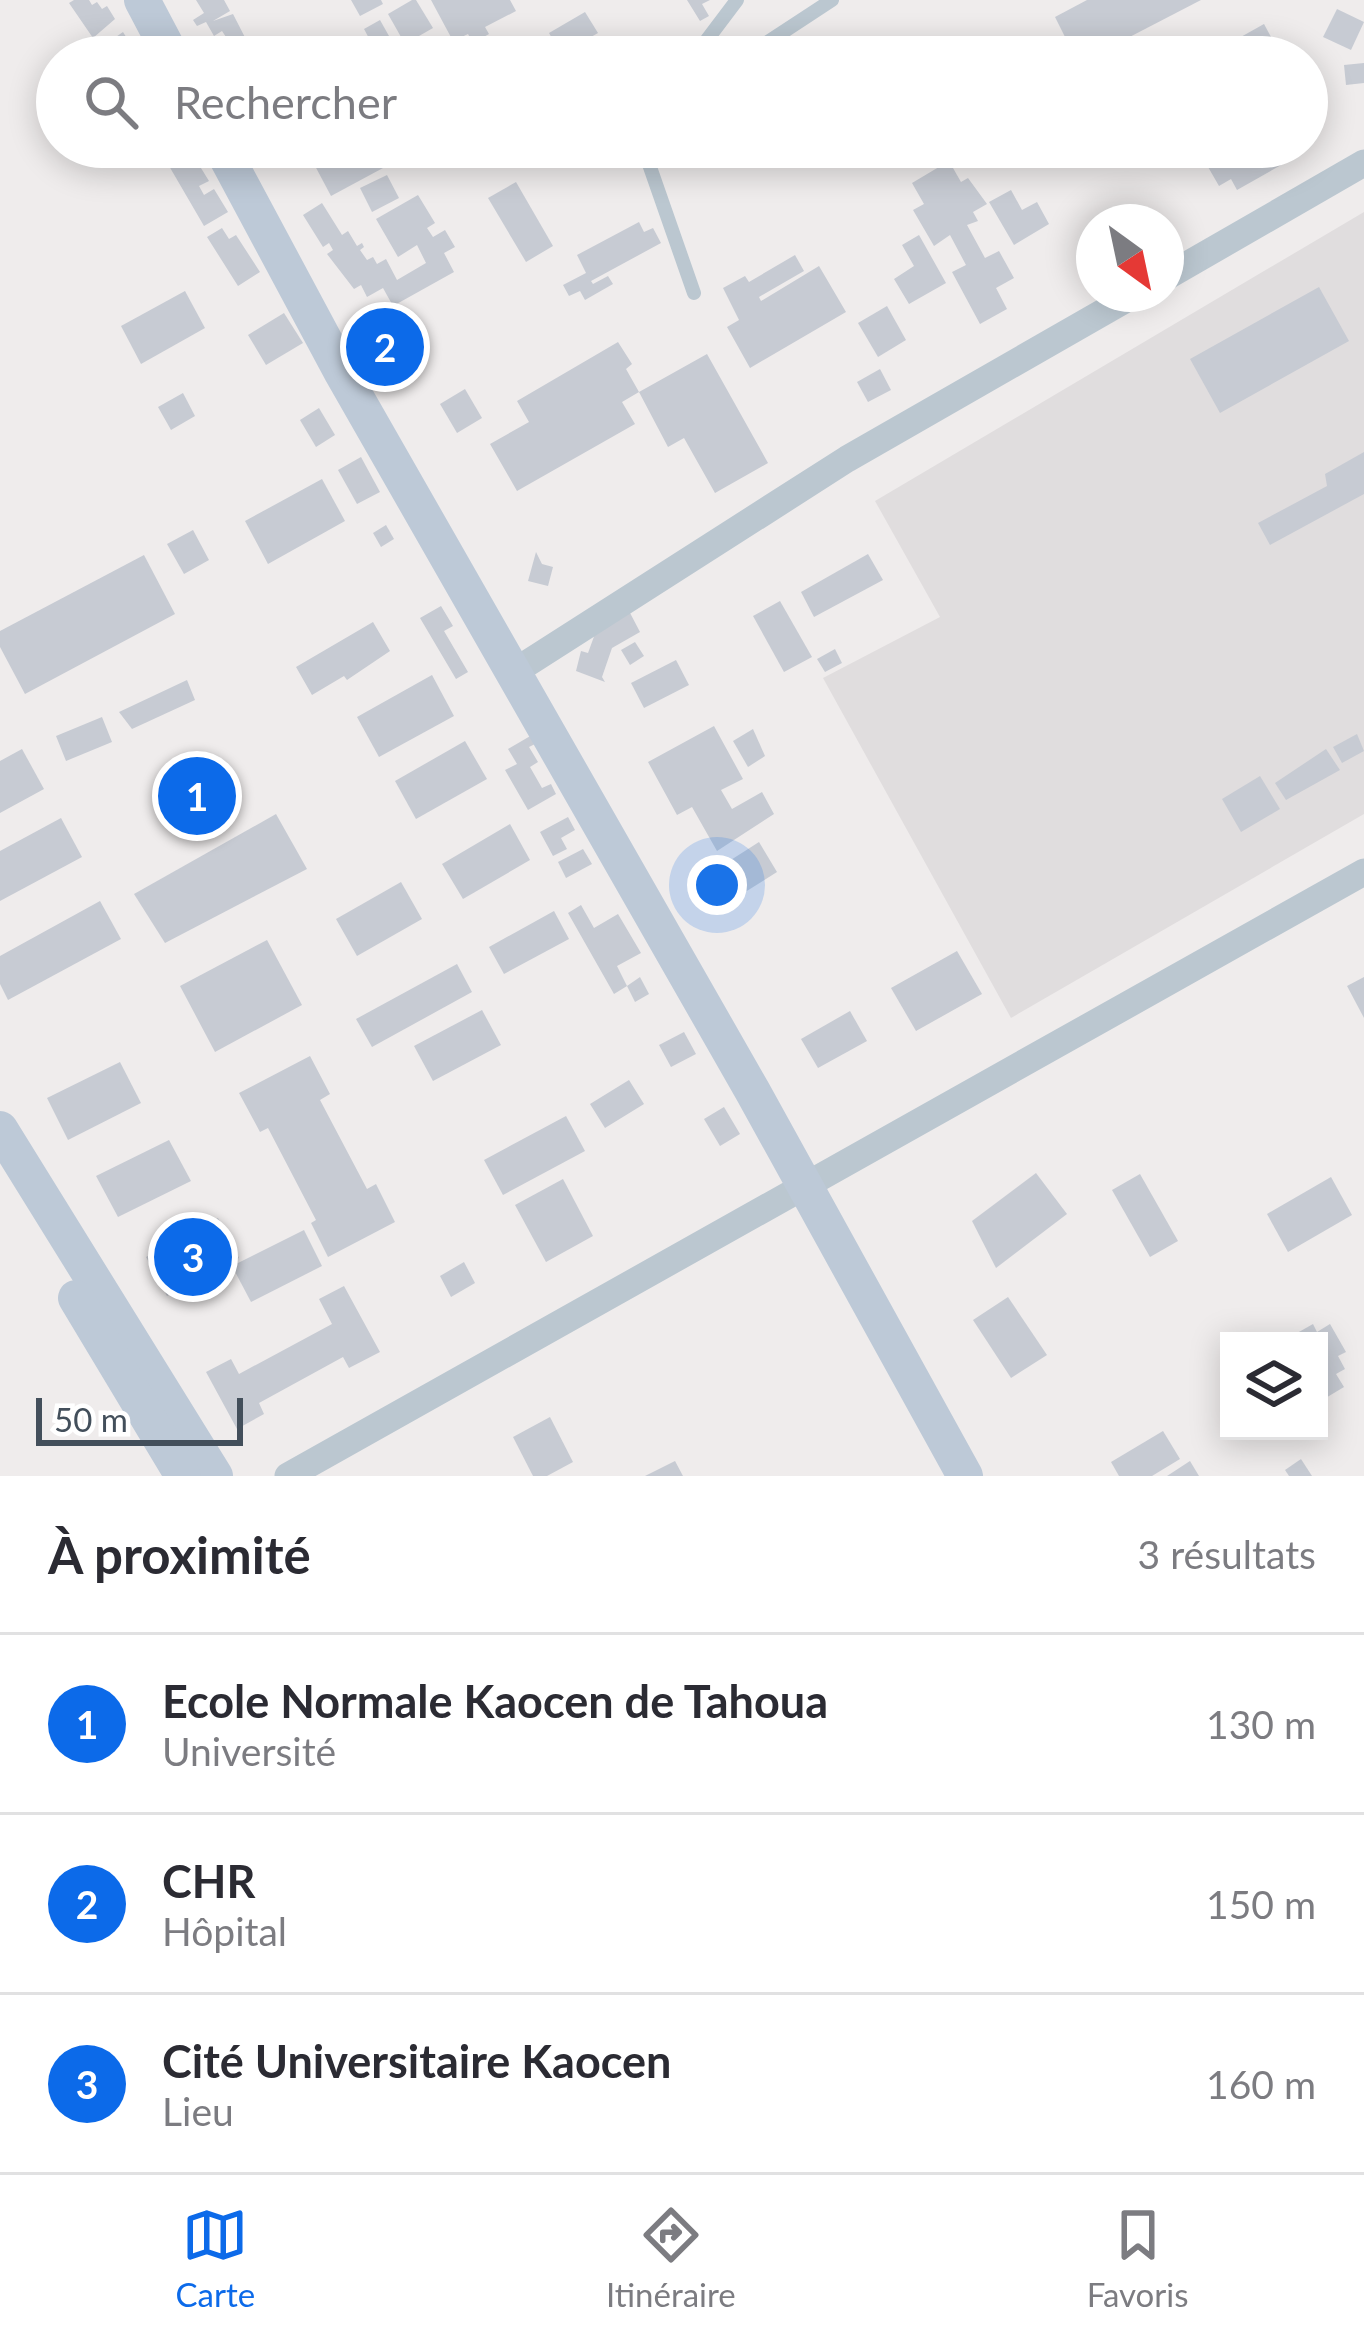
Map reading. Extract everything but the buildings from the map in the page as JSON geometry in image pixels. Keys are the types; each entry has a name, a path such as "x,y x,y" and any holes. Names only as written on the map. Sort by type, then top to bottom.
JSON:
{"street":[{"path":"142,0 161,36"},
{"path":"1184,267 1364,163"},
{"path":"232,168 341,371 965,1476"},
{"path":"514,672 847,459 1104,312"},
{"path":"288,1476 1364,872"},
{"path":"0,1129 6,1173 183,1476"},
{"path":"6,1173 215,1476"}],"lane":[{"path":"710,36 737,0"},
{"path":"777,36 832,0"},
{"path":"650,168 694,293"}],"shaded area":[{"path":"1364,212 1364,814 1011,1018 823,678 940,617 875,501"}],"place":[{"name":"CHR","path":"385,347"},
{"name":"Ecole Normale Kaocen de Tahoua","path":"197,796"},
{"name":"Cité Universitaire Kaocen","path":"193,1257"}]}
